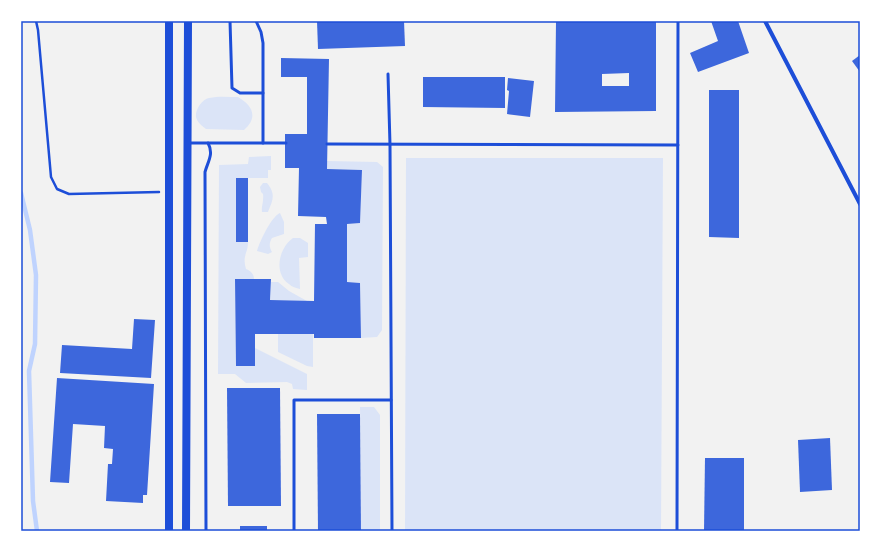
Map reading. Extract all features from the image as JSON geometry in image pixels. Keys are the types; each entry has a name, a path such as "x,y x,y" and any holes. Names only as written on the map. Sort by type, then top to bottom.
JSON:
{"main road":[{"path":"169,21 169,531"},
{"path":"186,531 188,21"}],"street":[{"path":"765,21 860,204"}],"lane":[{"path":"230,21 232,88 240,93 263,93"},
{"path":"256,21 261,32 263,43 263,143"},
{"path":"677,531 678,21"},
{"path":"388,74 390,145 392,531"},
{"path":"187,143 286,144"},
{"path":"206,531 205,172 211,154 211,149 208,143"},
{"path":"327,144 678,146"},
{"path":"294,531 294,400 391,400"}],"path":[{"path":"36,21 50,177 57,189 69,194 169,192"}],"shaded area":[{"path":"216,97 238,97 247,104 252,112 249,125 244,130 206,129 197,121 196,114 198,108 206,99"},
{"path":"271,156 271,170 268,170 268,178 236,178 236,242 248,242 245,264 246,269 252,273 254,279 235,279 236,365 255,366 255,348 307,374 307,390 293,389 292,384 287,382 246,383 235,374 218,374 219,165 248,164 249,157"},
{"path":"406,158 663,158 661,531 405,531"},
{"path":"327,161 377,162 383,167 382,330 377,337 361,338 360,283 347,282 347,224 360,223 362,170 327,169"},
{"path":"263,183 267,183 273,194 268,212 262,212 263,194 260,187"},
{"path":"280,213 284,222 284,234 272,238 270,248 272,252 268,254 257,251 263,236 273,219"},
{"path":"293,238 300,238 308,243 308,257 299,258 300,289 291,286 284,279 281,274 280,267 281,254 288,242"},
{"path":"271,282 278,282 289,291 307,301 270,300"},
{"path":"278,334 313,334 313,367 307,366 278,352"},
{"path":"360,407 374,407 380,415 380,531 361,531"}],"building":[{"path":"317,21 404,21 405,46 318,49"},
{"path":"556,21 656,21 656,111 555,112","holes":["629,73 629,86 602,86 602,74"]},
{"path":"711,21 738,21 749,53 698,72 690,53 718,41"},
{"path":"860,55 860,72 852,61"},
{"path":"281,58 329,59 327,169 362,170 360,223 347,224 347,282 360,283 361,338 314,338 314,334 255,334 255,366 236,366 235,279 271,279 270,300 314,301 315,224 327,224 326,217 298,216 299,168 285,168 285,134 307,134 307,77 281,77"},
{"path":"423,77 505,77 505,108 423,107"},
{"path":"508,78 534,81 530,117 507,114 509,91 507,90"},
{"path":"709,90 739,90 739,238 709,237"},
{"path":"236,178 248,178 248,242 236,242"},
{"path":"134,319 155,320 151,378 60,373 62,345 132,349"},
{"path":"57,378 154,384 147,495 143,495 143,503 106,501 108,464 112,464 113,449 104,448 105,426 73,424 69,483 50,482"},
{"path":"227,388 280,388 281,506 228,506"},
{"path":"317,414 360,414 361,531 318,531"},
{"path":"830,438 832,490 800,492 798,440"},
{"path":"705,458 744,458 744,531 704,531"},
{"path":"240,526 267,526 267,531 240,531"}],"waterway":[{"path":"21,193 30,230 36,275 35,344 29,371 33,501 37,531"}]}
